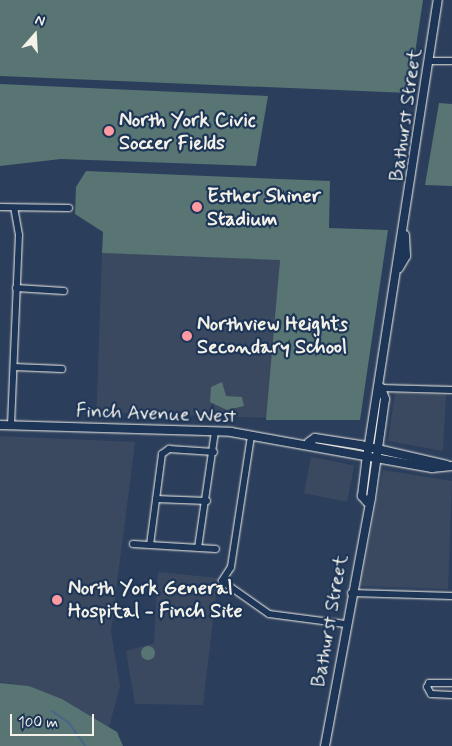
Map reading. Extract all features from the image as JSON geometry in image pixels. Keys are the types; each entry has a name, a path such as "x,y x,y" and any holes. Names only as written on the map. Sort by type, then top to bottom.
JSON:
{"main road":[{"name":"Bathurst Street","path":"367,502 362,496 368,447 375,398 381,388 399,268 398,248 404,234 431,61 438,0"},
{"name":"Bathurst Street","path":"325,746 367,502 377,458 385,399 381,388"},
{"name":"Finch Avenue West","path":"0,425 215,431 309,442 315,438 378,449 450,466"},
{"name":"Finch Avenue West","path":"309,442 313,447 367,457 432,468 450,466"}],"street":[{"path":"431,61 452,61"},
{"path":"0,207 69,208"},
{"path":"11,426 16,288 14,208"},
{"path":"16,288 64,291"},
{"path":"14,367 62,369"},
{"path":"381,388 452,390"},
{"path":"198,548 214,452 215,431"},
{"path":"251,436 231,567 222,581 269,614 345,624"},
{"path":"150,545 164,451 214,452"},
{"path":"156,499 206,501"},
{"path":"133,544 216,549"},
{"path":"351,593 452,596"},
{"path":"452,683 429,683 427,687 432,694 452,695"}],"shaded area":[{"name":"Northview Heights Secondary School","path":"102,253 280,259 274,418 96,412"},
{"path":"395,393 446,395 443,451 388,441"},
{"name":"North York General Hospital - Finch Site","path":"0,436 135,442 111,631 120,686 109,727 62,699 29,686 0,682"},
{"path":"311,457 354,465 347,502 304,493"},
{"path":"383,470 452,481 448,589 360,586"},
{"path":"158,572 218,578 203,705 135,704 126,651 154,643"}],"green space":[{"path":"0,0 423,0 409,93 0,76"},
{"path":"0,84 268,96 256,166 61,159 0,166"},
{"path":"439,103 452,104 452,186 425,185"},
{"path":"86,171 330,181 329,228 388,230 360,420 266,420 280,260 102,253 103,232 75,214 76,187"},
{"path":"222,382 226,396 242,397 244,406 227,410 210,402 211,387"},
{"path":"148,646 153,648 155,653 153,658 148,660 143,658 141,653 143,648"},
{"path":"0,683 29,686 62,699 117,732 123,746 0,746"}],"waterway":[{"path":"52,711 69,723 85,746"}],"place":[{"name":"North York Civic Soccer Fields","path":"109,131"},
{"name":"Esther Shiner Stadium","path":"197,207"},
{"name":"Northview Heights Secondary School","path":"187,336"},
{"name":"North York General Hospital - Finch Site","path":"57,600"}]}
